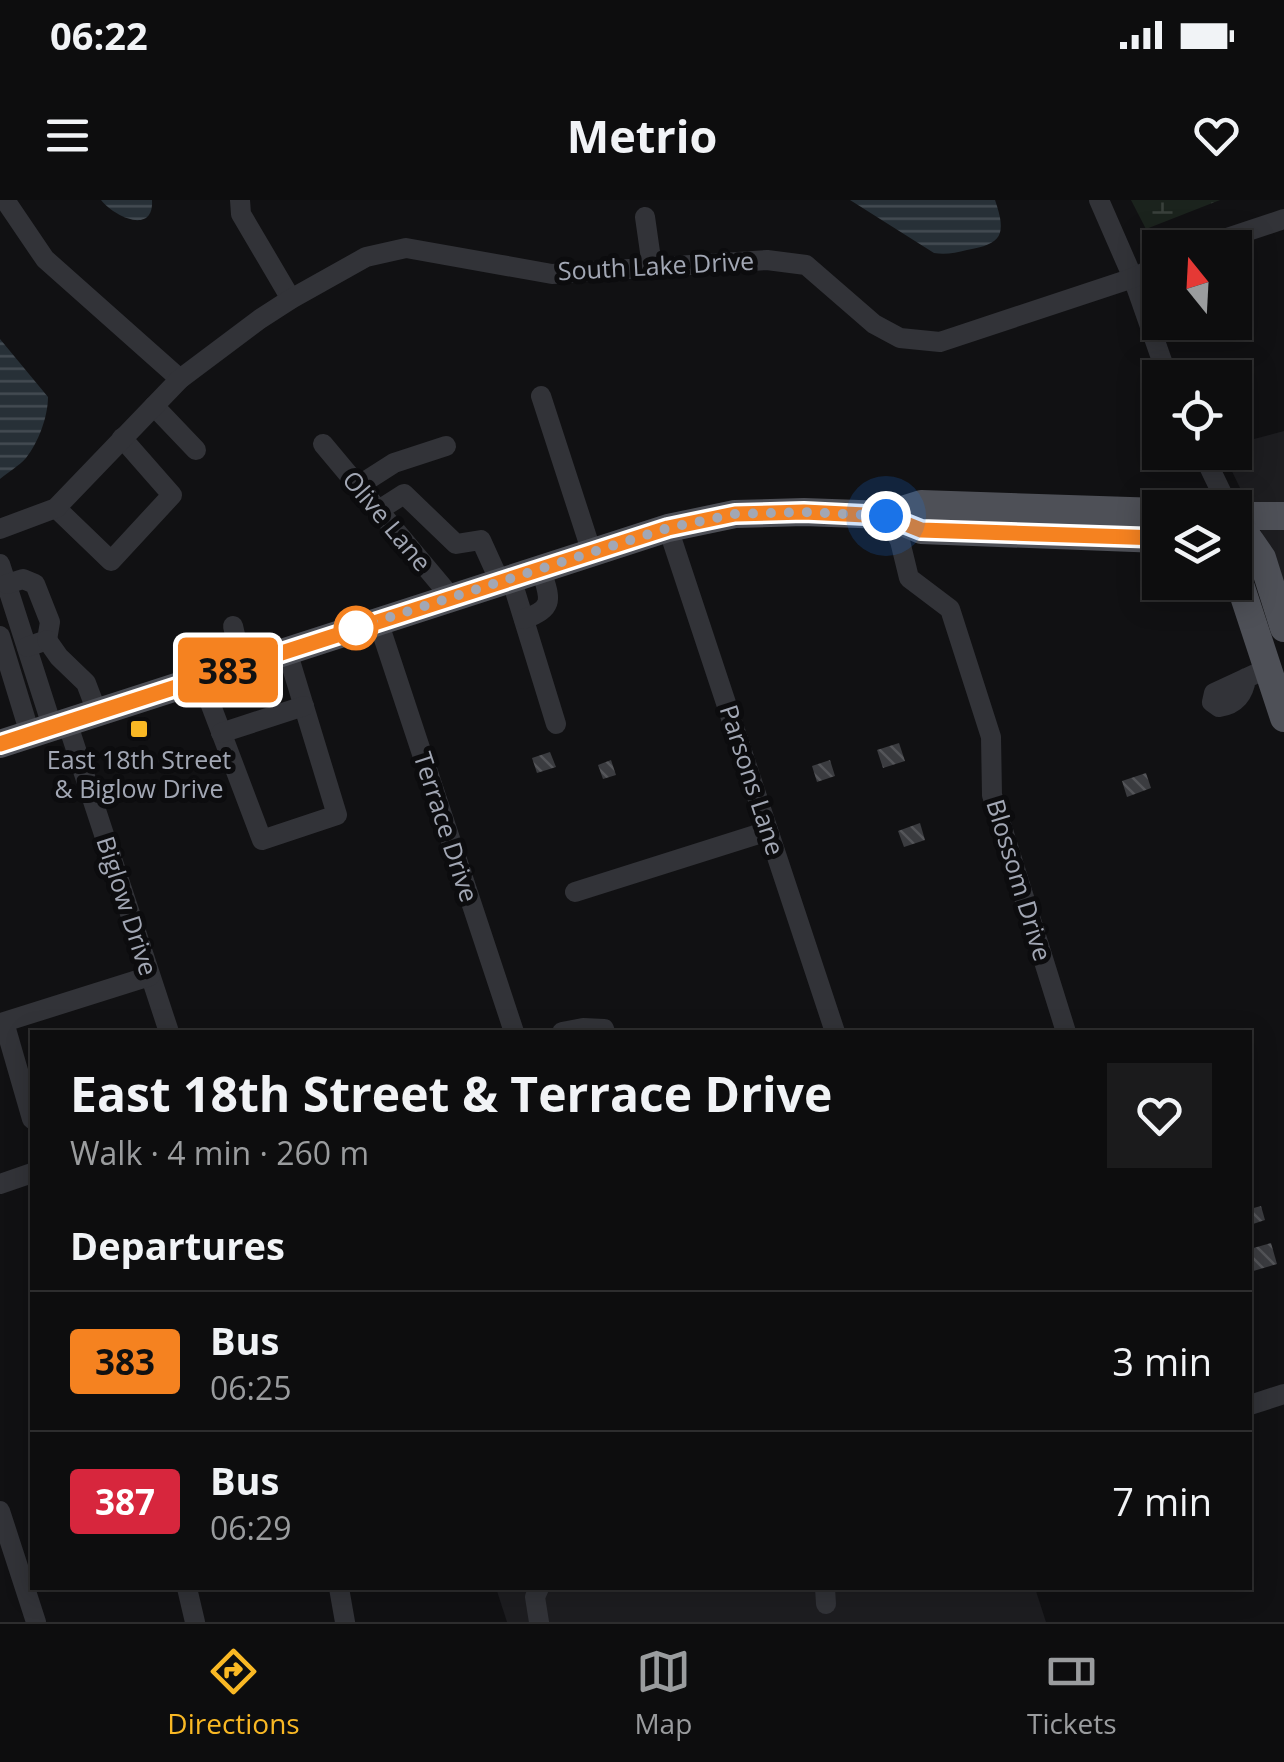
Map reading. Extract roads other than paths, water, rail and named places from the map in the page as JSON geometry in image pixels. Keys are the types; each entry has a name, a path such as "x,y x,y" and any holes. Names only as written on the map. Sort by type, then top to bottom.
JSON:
{"main road":[{"path":"886,516 921,504 1142,511"},
{"path":"0,744 668,528 735,514 886,516 921,530 1142,537"},
{"path":"1252,517 1284,516"},
{"path":"1252,542 1284,542"},
{"path":"1252,549 1262,558 1278,588 1284,628"},
{"path":"1242,600 1257,673 1284,718"}],"street":[{"path":"5,200 46,259 180,379"},
{"path":"240,200 242,214 291,298"},
{"path":"1099,200 1133,278 1162,360"},
{"path":"645,217 652,266"},
{"path":"1251,230 1284,219"},
{"name":"South Lake Drive","path":"0,529 56,508 180,379 291,298 366,257 406,248 552,274 767,260 806,266 874,324 900,338 940,342 1142,274"},
{"path":"541,396 592,552"},
{"path":"154,406 196,450"},
{"path":"56,508 111,561 172,495 122,438"},
{"name":"Olive Lane","path":"323,444 451,597"},
{"path":"358,486 394,462 446,446"},
{"path":"378,510 404,494 456,544 481,540 524,619 556,724"},
{"name":"Blossom Drive","path":"886,516 900,541 909,578 950,609 991,737 992,796 1065,1030"},
{"name":"Parsons Lane","path":"668,528 834,1030"},
{"path":"524,619 546,608 549,598 541,569"},
{"path":"3,574 35,584 50,622 37,643"},
{"path":"3,574 37,643 50,727"},
{"name":"Terrace Drive","path":"378,621 513,1030"},
{"path":"233,626 242,665"},
{"path":"0,636 50,727"},
{"path":"37,643 59,657 86,683 97,712"},
{"path":"201,679 262,840 337,815 287,651"},
{"path":"221,733 304,706"},
{"name":"Biglow Drive","path":"50,727 168,1030"},
{"path":"575,892 768,830"},
{"path":"30,1112 4,1022 150,976"},
{"path":"573,1030 604,1030"},
{"path":"0,1184 30,1174"},
{"path":"1252,1403 1284,1394"},
{"path":"0,1510 36,1622"},
{"path":"188,1590 195,1622"},
{"path":"339,1590 346,1622"},
{"path":"538,1590 535,1597 539,1622"}],"place":[{"name":"East 18th Street & Biglow Drive","path":"139,729"}]}
